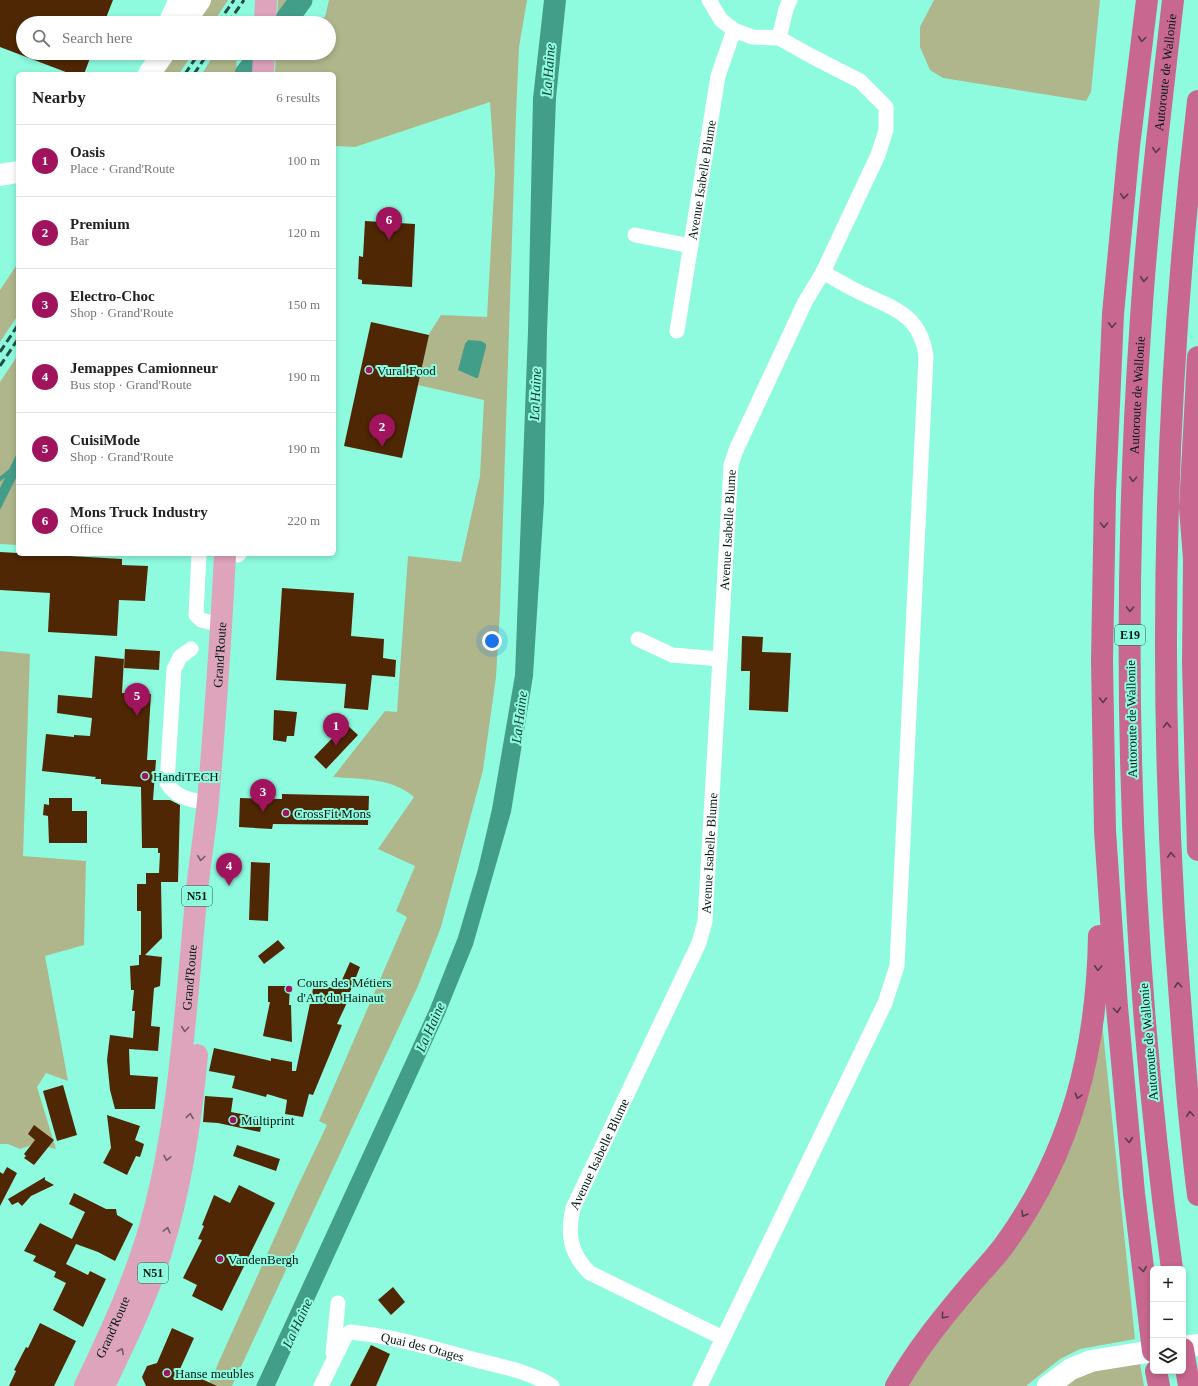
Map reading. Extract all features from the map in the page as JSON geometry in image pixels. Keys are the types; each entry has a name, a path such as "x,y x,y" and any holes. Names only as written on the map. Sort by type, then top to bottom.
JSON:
{"highway":[{"path":"1147,0 1129,146 1112,322 1105,494 1102,661 1105,831 1116,999 1128,1131 1152,1338"},
{"name":"Autoroute de Wallonie","path":"1172,1266 1161,1187 1144,999 1133,836 1130,660 1132,497 1141,318 1157,147 1173,0"},
{"path":"1198,101 1177,326 1168,497 1166,660 1169,833 1179,1004 1198,1195"},
{"path":"1198,357 1190,508 1194,559 1193,664 1198,850"},
{"path":"1194,559 1198,520"},
{"path":"896,1386 926,1339 1012,1232 1047,1174 1065,1136 1081,1085 1094,1019 1105,831"},
{"path":"1186,1367 1189,1386"},
{"path":"1157,1374 1159,1386"}],"main road":[{"path":"251,16 252,0"},
{"path":"265,16 266,0"},
{"path":"248,72 249,60"},
{"path":"263,72 264,60"},
{"name":"Grand'Route","path":"85,1386 116,1321 132,1283 152,1219 167,1155 176,1105 184,1043 197,889 208,803 221,625 235,556"},
{"name":"Grand'Route","path":"104,1386 135,1321 161,1252 176,1198 184,1154 194,1089 216,847 235,556"}],"street":[{"path":"172,16 180,0"},
{"path":"189,16 200,0"},
{"name":"Avenue Isabelle Blume","path":"709,0 721,20 734,30 752,37 779,38 812,57 860,81 886,107 886,130 878,155 823,272 805,302 732,458 727,512 705,921 699,943 573,1208 570,1232 576,1258 590,1273 723,1338"},
{"path":"779,38 786,9 790,0"},
{"name":"Avenue Isabelle Blume","path":"677,332 718,76 734,30"},
{"path":"140,72 148,60"},
{"path":"150,72 159,60"},
{"path":"0,175 16,172"},
{"path":"635,235 691,246"},
{"path":"700,1386 885,1003 891,989 898,957 926,357 923,339 904,313 858,292 823,272"},
{"path":"199,556 196,615 201,620 221,625"},
{"path":"638,639 672,655 720,659"},
{"path":"191,648 180,657 174,669 167,783 171,791 186,799 208,803"},
{"path":"332,1364 338,1304"},
{"name":"Quai des Otages","path":"322,1386 346,1335 350,1332 377,1335 506,1368 542,1380 552,1386"},
{"path":"1186,1347 1198,1345"},
{"path":"1048,1386 1071,1369 1091,1361 1150,1351"}],"green space":[{"path":"209,0 228,0 218,16 199,16"},
{"path":"278,0 295,0 282,16 277,16"},
{"path":"329,0 527,0 519,47 500,610 496,677 483,770 441,927 418,986 232,1386 208,1386 295,1192 327,1125 319,1121 407,917 396,911 415,866 378,849 414,797 396,786 386,783 365,779 333,777 385,711 397,712 408,556 461,562 480,476 484,400 418,385 429,334 441,315 487,317 495,173 490,102 355,147 336,146 336,72 275,72 276,60 336,60 336,16 325,16"},
{"path":"934,0 1100,0 1091,92 1086,101 943,78 930,70 920,47 920,27"},
{"path":"169,60 188,60 180,72 161,72"},
{"path":"211,60 237,60 236,72 203,72"},
{"path":"16,266 16,318 0,342 0,290"},
{"path":"16,358 16,545 0,544 0,382"},
{"path":"0,651 30,654 23,856 86,861 84,945 45,956 68,1081 46,1073 37,1087 56,1149 35,1144 20,1149 8,1144 0,1144"},
{"path":"1102,1022 1135,1339 1080,1349 1060,1359 1026,1386 904,1386 994,1269"},
{"path":"1140,1364 1144,1386 1062,1386 1070,1380 1099,1369"}],"water":[{"name":"La Haine","path":"544,0 566,0 556,98 547,331 544,502 533,676 511,812 473,945 445,1014 275,1386 256,1386 430,1008 458,937 478,869 492,809 515,675 528,331 533,98"},
{"path":"468,340 481,341 486,344 478,378 458,370 465,344"},
{"path":"16,455 16,478 0,510 0,488"}],"building":[{"path":"0,0 113,0 107,16 16,16 16,53 0,47"},
{"path":"34,60 89,60 85,72 66,72"},
{"path":"365,221 415,224 412,287 362,284 362,280 358,279 359,256 363,257"},
{"path":"371,322 429,335 402,458 344,446"},
{"path":"0,552 16,553 16,556 70,556 122,559 122,565 148,566 145,601 119,600 117,636 48,632 50,593 0,590"},
{"path":"282,588 354,593 351,636 384,639 383,658 396,660 395,677 372,675 368,710 344,708 346,684 276,680"},
{"path":"742,636 763,637 762,652 791,653 788,712 749,710 750,671 741,671"},
{"path":"125,649 160,651 159,670 124,668"},
{"path":"95,656 124,659 122,693 151,694 147,760 156,760 153,800 170,800 180,805 178,882 161,882 162,938 145,955 162,957 160,986 154,988 151,1026 160,1027 158,1051 129,1049 130,1075 158,1077 155,1109 115,1109 110,1090 107,1060 110,1035 133,1038 135,1011 132,1011 134,990 131,990 130,966 139,965 139,955 141,955 141,911 137,911 137,884 146,884 146,873 159,873 160,853 158,853 158,848 142,848 141,787 101,784 101,779 95,779 96,777 42,771 46,734 74,737 74,735 90,736 92,718 57,713 58,695 92,698"},
{"path":"274,710 297,712 294,736 287,736 286,742 273,740"},
{"path":"346,724 358,735 326,769 314,757"},
{"path":"282,794 369,796 368,825 273,824 272,829 239,827 240,798 282,799"},
{"path":"49,798 72,798 72,811 87,811 87,843 49,843 48,816 43,815 44,804 49,805"},
{"path":"251,862 270,863 268,921 249,920"},
{"path":"278,940 285,948 264,964 258,956"},
{"path":"350,962 360,967 350,992 352,992 337,1024 342,1025 313,1095 309,1094 303,1117 285,1114 287,1100 267,1094 266,1097 232,1088 235,1076 209,1071 214,1048 271,1061 271,1058 292,1062 292,1071 296,1071 314,984 338,989"},
{"path":"268,986 290,986 289,1005 291,1005 292,1042 263,1036 270,1002 268,1002"},
{"path":"63,1085 77,1135 57,1141 43,1091"},
{"name":"Multiprint","path":"205,1096 233,1098 231,1112 263,1118 260,1132 218,1123 203,1122"},
{"path":"107,1115 140,1126 135,1140 144,1144 140,1157 136,1156 127,1175 103,1163 111,1148"},
{"path":"34,1125 54,1140 34,1165 24,1158 26,1156 24,1154 35,1140 28,1134"},
{"path":"237,1145 280,1159 276,1171 233,1156"},
{"path":"7,1167 17,1173 0,1206 0,1172 3,1174"},
{"path":"45,1177 45,1180 54,1185 31,1196 22,1206 18,1202 12,1205 8,1199"},
{"name":"VandenBergh","path":"239,1185 275,1203 222,1311 192,1296 197,1285 183,1278 202,1240 198,1239 214,1195 230,1203"},
{"path":"74,1193 106,1209 116,1209 117,1215 133,1224 115,1261 98,1252 76,1244 66,1264 88,1275 90,1271 106,1279 83,1327 53,1310 66,1283 54,1277 56,1272 33,1261 36,1256 24,1251 40,1223 72,1239 85,1212 69,1204"},
{"path":"393,1287 405,1302 391,1315 378,1300"},
{"path":"40,1323 76,1341 56,1382 54,1386 9,1386 16,1371 14,1370 26,1347 28,1348"},
{"path":"172,1328 194,1338 180,1369 217,1386 146,1386 142,1377 147,1366 157,1363"},
{"path":"371,1345 390,1354 376,1386 350,1386"}],"waterway":[{"path":"289,16 301,0"},
{"path":"248,72 257,60"},
{"path":"0,479 10,471"}],"railway":[{"path":"223,16 234,0"},
{"path":"233,16 244,0"},
{"path":"186,72 194,60"},
{"path":"195,72 203,60"},
{"path":"0,352 16,328"},
{"path":"0,366 16,342"}],"place":[{"name":"Mons Truck Industry","path":"389,240"},
{"name":"Vural Food","path":"369,370"},
{"name":"Premium","path":"382,447"},
{"name":"CuisiMode","path":"137,716"},
{"name":"Oasis","path":"336,746"},
{"name":"HandiTECH","path":"145,776"},
{"name":"Electro-Choc","path":"263,812"},
{"name":"CrossFit Mons","path":"286,813"},
{"name":"Jemappes Camionneur","path":"229,886"},
{"name":"Cours des Métiers d'Art du Hainaut","path":"289,989"},
{"name":"Multiprint","path":"233,1120"},
{"name":"VandenBergh","path":"220,1259"},
{"name":"Hanse meubles","path":"167,1373"}]}
